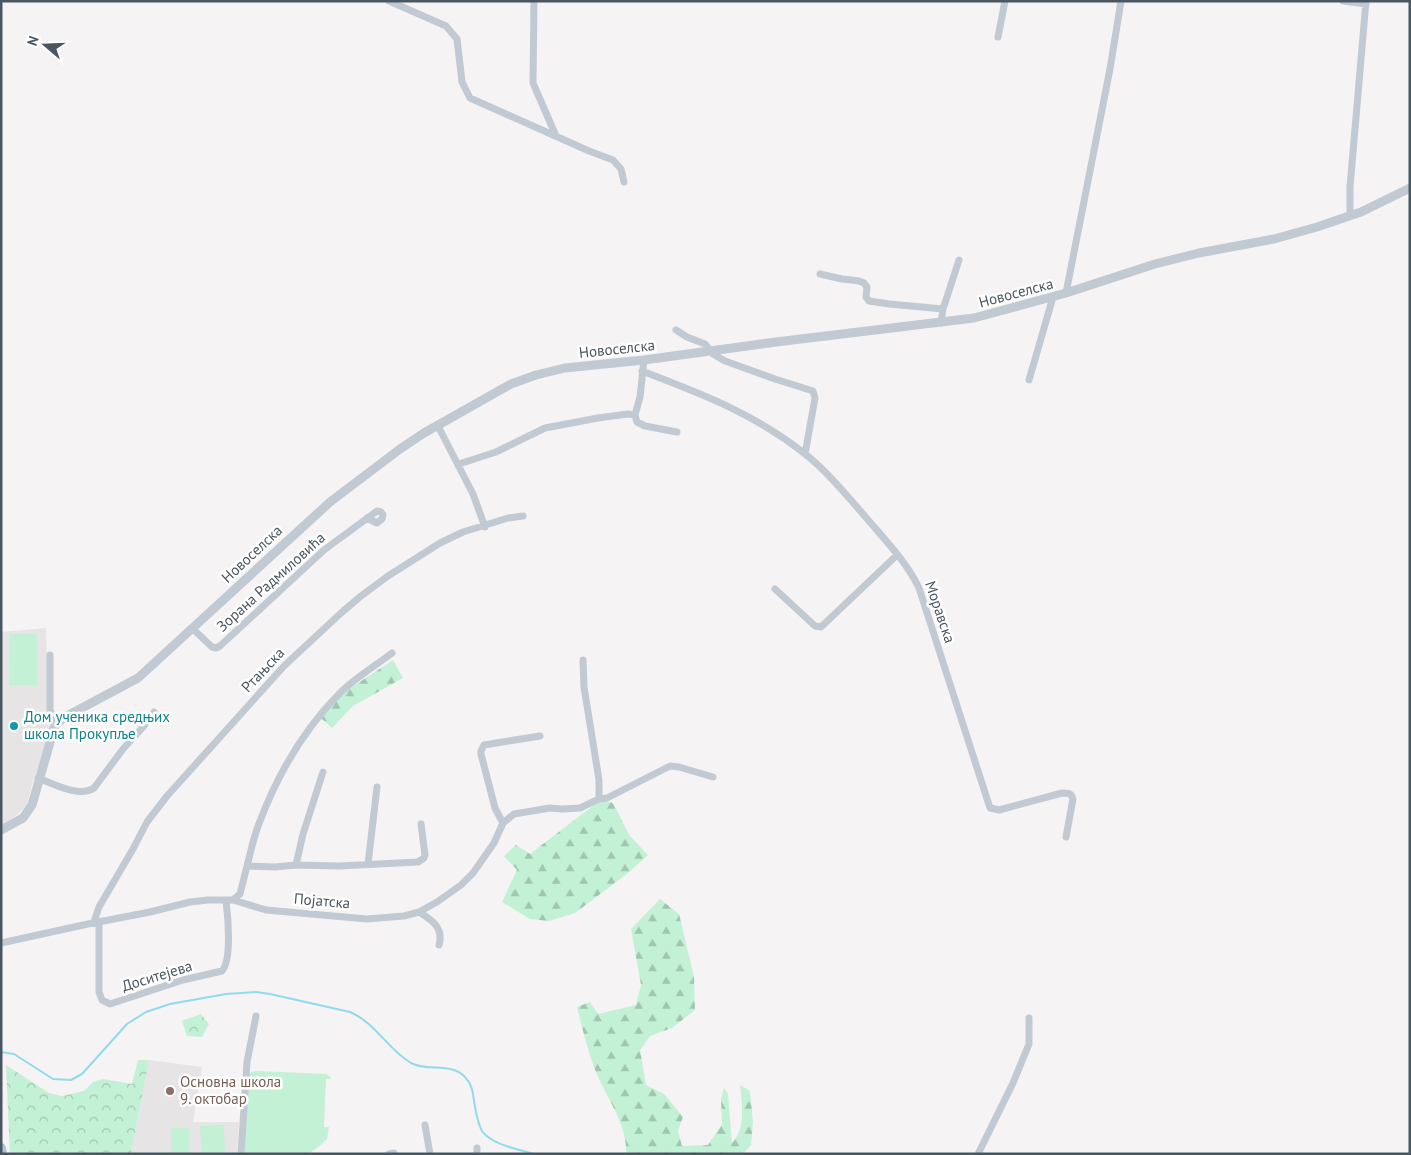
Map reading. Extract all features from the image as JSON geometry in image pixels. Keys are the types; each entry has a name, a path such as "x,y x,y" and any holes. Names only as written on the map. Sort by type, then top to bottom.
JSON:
{"main road":[{"path":"1,1148 2,1154"}],"street":[{"path":"389,1 446,26 457,39 462,82 470,98 613,160 621,170 624,182"},
{"path":"534,1 533,83 556,136"},
{"path":"998,37 1005,1"},
{"path":"1066,293 1110,69 1121,1"},
{"path":"1343,1 1366,3 1350,187 1350,216"},
{"name":"Новоселска","path":"55,725 65,717 138,678 193,629 271,554 330,502 400,449 511,384 536,375 565,368 644,360 974,318 1066,293 1155,264 1199,253 1274,239 1350,216 1407,190"},
{"path":"941,323 959,260"},
{"path":"820,274 862,282 867,288 866,298 869,301 944,309"},
{"path":"1029,380 1053,296"},
{"path":"676,330 705,344 710,351 725,361 749,371 813,390 815,398 805,454"},
{"path":"644,360 640,397 635,415 639,424 677,432"},
{"name":"Моравска","path":"642,371 716,399 738,411 805,454 840,487 897,555 913,576 919,588 990,808 999,810 1068,793 1072,795 1073,799 1066,837"},
{"path":"459,464 496,452 545,428 598,418 628,414 635,415"},
{"path":"438,426 480,508 485,526"},
{"name":"Ртањска","path":"97,922 99,907 154,812 284,666 354,602 388,576 440,543 463,532 508,518 523,516"},
{"name":"Зорана Радмиловића","path":"193,629 212,647 218,648 324,550 368,518"},
{"path":"775,589 815,626 821,627 897,555"},
{"path":"229,901 240,894 259,823 293,751 312,724 342,691 392,654"},
{"path":"1,830 19,821 32,805 38,778 55,725 50,708 50,655"},
{"path":"583,660 584,687 599,780 599,799"},
{"path":"38,778 72,790 89,792 154,712"},
{"path":"540,736 484,745 481,751 495,808 503,823 514,814 525,811 550,808 562,810 580,808 599,799 608,798 670,766 713,777"},
{"path":"296,865 303,834 324,772"},
{"path":"368,864 377,787"},
{"name":"Појатска","path":"1,943 190,902 208,900 229,901 266,910 368,919 404,916 419,912 453,892 468,879 494,843 503,823"},
{"path":"248,866 340,866 406,863 421,860 425,855 421,824"},
{"name":"Доситејева","path":"97,922 99,992 102,1000 107,1003 115,1003 183,980 222,971 225,967 227,956 229,901"},
{"path":"419,912 439,929 441,934 439,945"},
{"path":"241,1154 247,1062 256,1016"},
{"path":"978,1154 1029,1044 1029,1018"},
{"path":"425,1125 430,1154"}],"shaded area":[{"path":"46,628 48,701 53,724 27,805 1,826 1,632"},
{"name":"Основна школа 9. октобар","path":"149,1060 202,1067 193,1122 239,1122 237,1154 131,1154"}],"green space":[{"path":"10,634 37,634 37,685 9,685"},
{"path":"393,660 403,678 353,706 332,728 321,718 343,693"},
{"path":"604,800 613,803 629,835 648,855 628,873 575,913 549,921 530,919 502,902 517,870 504,856 516,845 530,854 590,808"},
{"path":"660,899 679,914 694,977 695,1010 672,1028 650,1036 640,1050 646,1085 664,1094 683,1117 678,1131 682,1146 708,1145 722,1124 721,1099 724,1088 728,1094 732,1143 741,1124 740,1085 750,1091 753,1122 751,1145 743,1154 626,1154 626,1143 619,1120 591,1060 577,1007 590,1002 598,1014 636,1005 641,985 631,929"},
{"path":"201,1014 209,1024 202,1037 187,1036 182,1021"},
{"path":"138,1060 149,1060 131,1154 10,1154 6,1065 49,1093 62,1096 84,1091 93,1082 103,1079 132,1084"},
{"path":"256,1071 326,1074 330,1076 331,1079 326,1079 324,1127 329,1127 327,1139 322,1144 308,1154 244,1154 249,1074"},
{"path":"224,1125 225,1154 202,1154 200,1126"},
{"path":"171,1128 189,1128 189,1154 171,1154"}],"waterway":[{"path":"1,1052 14,1054 53,1079 71,1080 82,1074 127,1024 146,1012 170,1004 226,994 256,992 270,994 350,1012 367,1023 395,1051 411,1063 418,1066 446,1068 459,1072 471,1086 478,1120 486,1136 499,1143 534,1154"}],"place":[{"name":"Дом ученика средњих школа Прокупље","path":"14,726"},
{"name":"Основна школа 9. октобар","path":"170,1091"}]}
